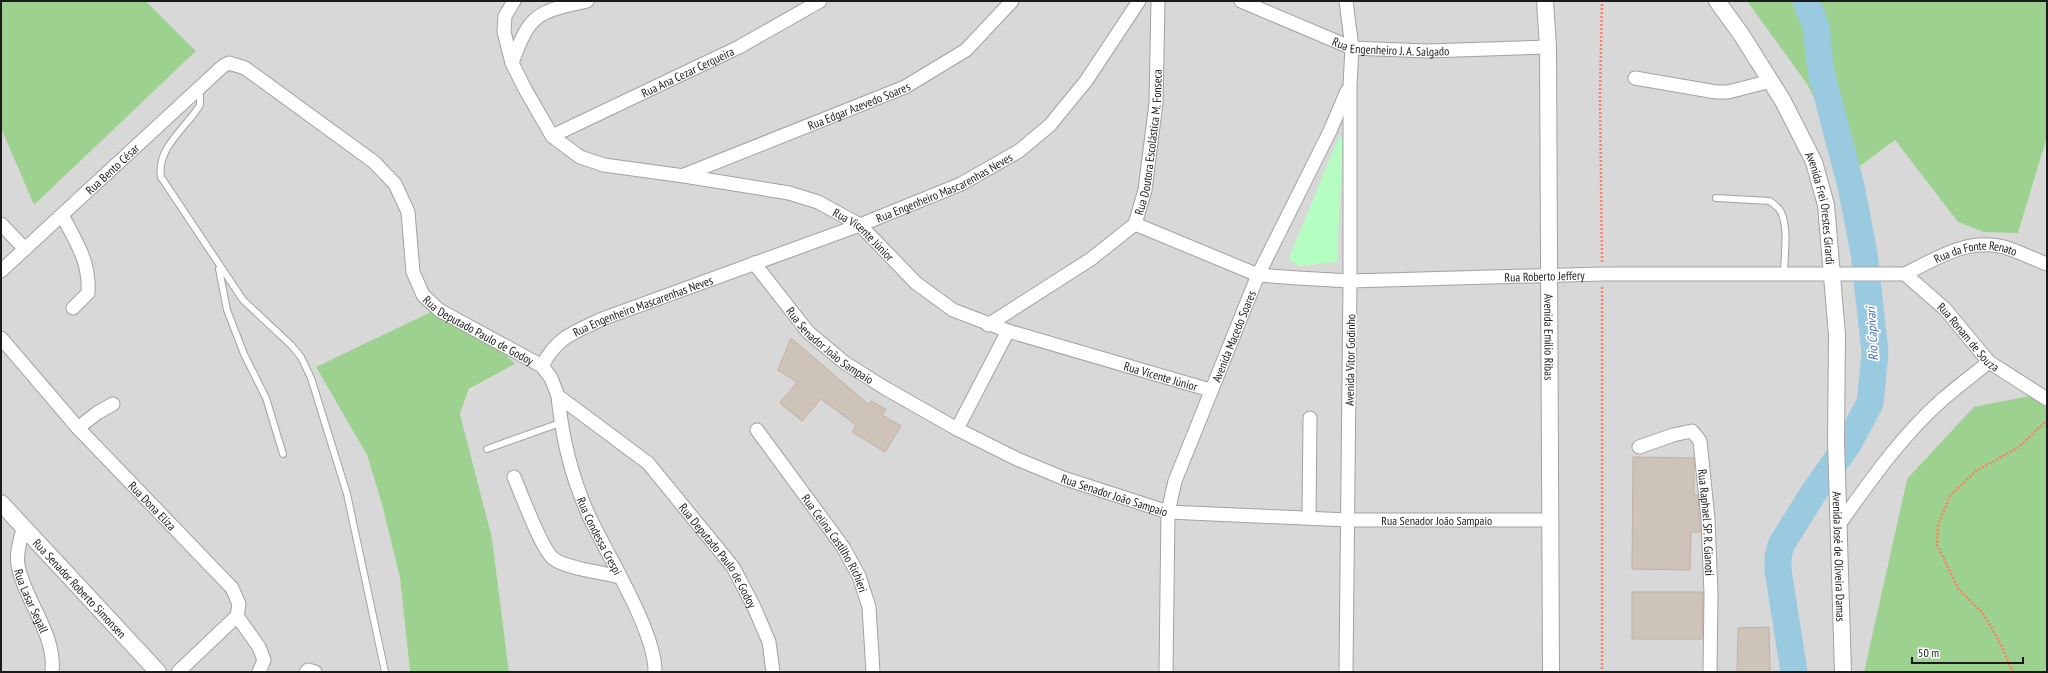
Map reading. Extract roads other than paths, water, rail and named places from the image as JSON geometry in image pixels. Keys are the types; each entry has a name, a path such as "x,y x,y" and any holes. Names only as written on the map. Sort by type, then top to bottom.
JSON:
{"street":[{"name":"Rua Vicente Júnior","path":"514,1 505,16 504,32 512,63 552,136 580,157 604,165 789,193 818,202 860,225 916,283 953,310 1008,332 1210,390"},
{"path":"512,63 521,39 534,19 552,9 587,1"},
{"name":"Rua Ana Cezar Cerqueira","path":"552,136 739,47 820,1"},
{"name":"Rua Edgar Azevedo Soares","path":"684,176 906,87 966,50 1012,1"},
{"name":"Rua Engenheiro Mascarenhas Neves","path":"542,366 549,353 563,338 602,319 860,225 961,184 1019,151 1050,125 1086,81 1139,1"},
{"name":"Rua Doutora Escolástica M. Fonseca","path":"988,325 1091,259 1135,224 1145,190 1156,102 1158,1"},
{"name":"Rua Engenheiro J. A. Salgado","path":"1241,1 1352,48 1427,51 1548,47"},
{"name":"Avenida Vitor Godinho","path":"1346,1 1352,48 1350,86 1350,281 1346,672"},
{"name":"Avenida Emílio Ribas","path":"1545,1 1548,47 1551,276 1551,672"},
{"name":"Avenida Frei Orestes Girardi","path":"1717,1 1771,81 1814,162 1826,205 1838,274 1836,441"},
{"name":"Rua Deputado Paulo de Godoy","path":"223,66 229,63 245,68 374,162 395,184 408,212 413,272 423,295 439,310 542,366 551,378 558,396 648,463 733,567 754,607 768,642 773,672"},
{"name":"Rua Bento César","path":"1,271 223,66"},
{"path":"1635,78 1716,92 1728,92 1771,81"},
{"name":"Avenida Macedo Soares","path":"1166,672 1168,512 1175,481 1210,390 1258,275 1330,131 1350,86"},
{"path":"1330,131 1338,131 1350,138"},
{"path":"62,215 83,255 89,276 88,293 74,308"},
{"path":"1,224 25,249"},
{"name":"Rua Roberto Jeffery","path":"1135,224 1258,275 1350,281 1602,274 1900,274"},
{"name":"Rua da Fonte Renato","path":"1900,274 1954,249 1982,244 2004,247 2047,264"},
{"name":"Rua Senador João Sampaio","path":"754,263 813,336 852,367 886,388 957,429 1017,459 1063,478 1168,512 1348,520 1550,520"},
{"name":"Rua Ronam de Souza","path":"1900,274 1945,309 1989,362 2047,399"},
{"path":"957,429 1008,332"},
{"name":"Rua Dona Eliza","path":"1,338 78,428 232,588 239,604 237,616"},
{"path":"1838,526 1881,466 1909,434 1943,399 1989,362"},
{"name":"Rua Condessa Crespi","path":"558,396 560,423 568,461 590,517 645,630 655,664 655,672"},
{"path":"78,428 97,413 113,404"},
{"path":"1309,518 1310,418"},
{"name":"Rua Celina Castilho Richieri","path":"757,430 843,547 859,576 869,607 873,672"},
{"name":"Rua Raphael SP. R. Gianoti","path":"1639,447 1674,435 1692,431 1700,441 1708,518 1711,594 1710,672"},
{"name":"Avenida José de Oliveira Damas","path":"1836,441 1843,672"},
{"path":"514,477 540,538 553,559 566,565 619,577"},
{"name":"Rua Senador Roberto Simonsen","path":"1,504 158,672"},
{"name":"Rua Lasar Segall","path":"23,529 18,552 18,564 25,589 49,638 52,672"},
{"path":"178,672 237,616 259,647 264,660 259,672"},
{"path":"306,672 308,670 315,672"}],"lane":[{"path":"197,90 200,94 200,105 162,157 160,168 161,177 218,265 243,300 291,345 301,357 311,378 347,494 385,672"},
{"path":"1716,198 1770,201 1776,206 1781,212 1785,228 1784,274"},
{"path":"218,265 227,310 244,354 266,398 284,454"},
{"path":"486,449 560,423"}],"waterway":[{"name":"Rio Capivari","path":"1794,672 1778,570 1778,557 1781,545 1814,492 1848,444 1870,403 1875,352 1864,253 1851,186 1821,72 1816,27 1806,1"}]}
